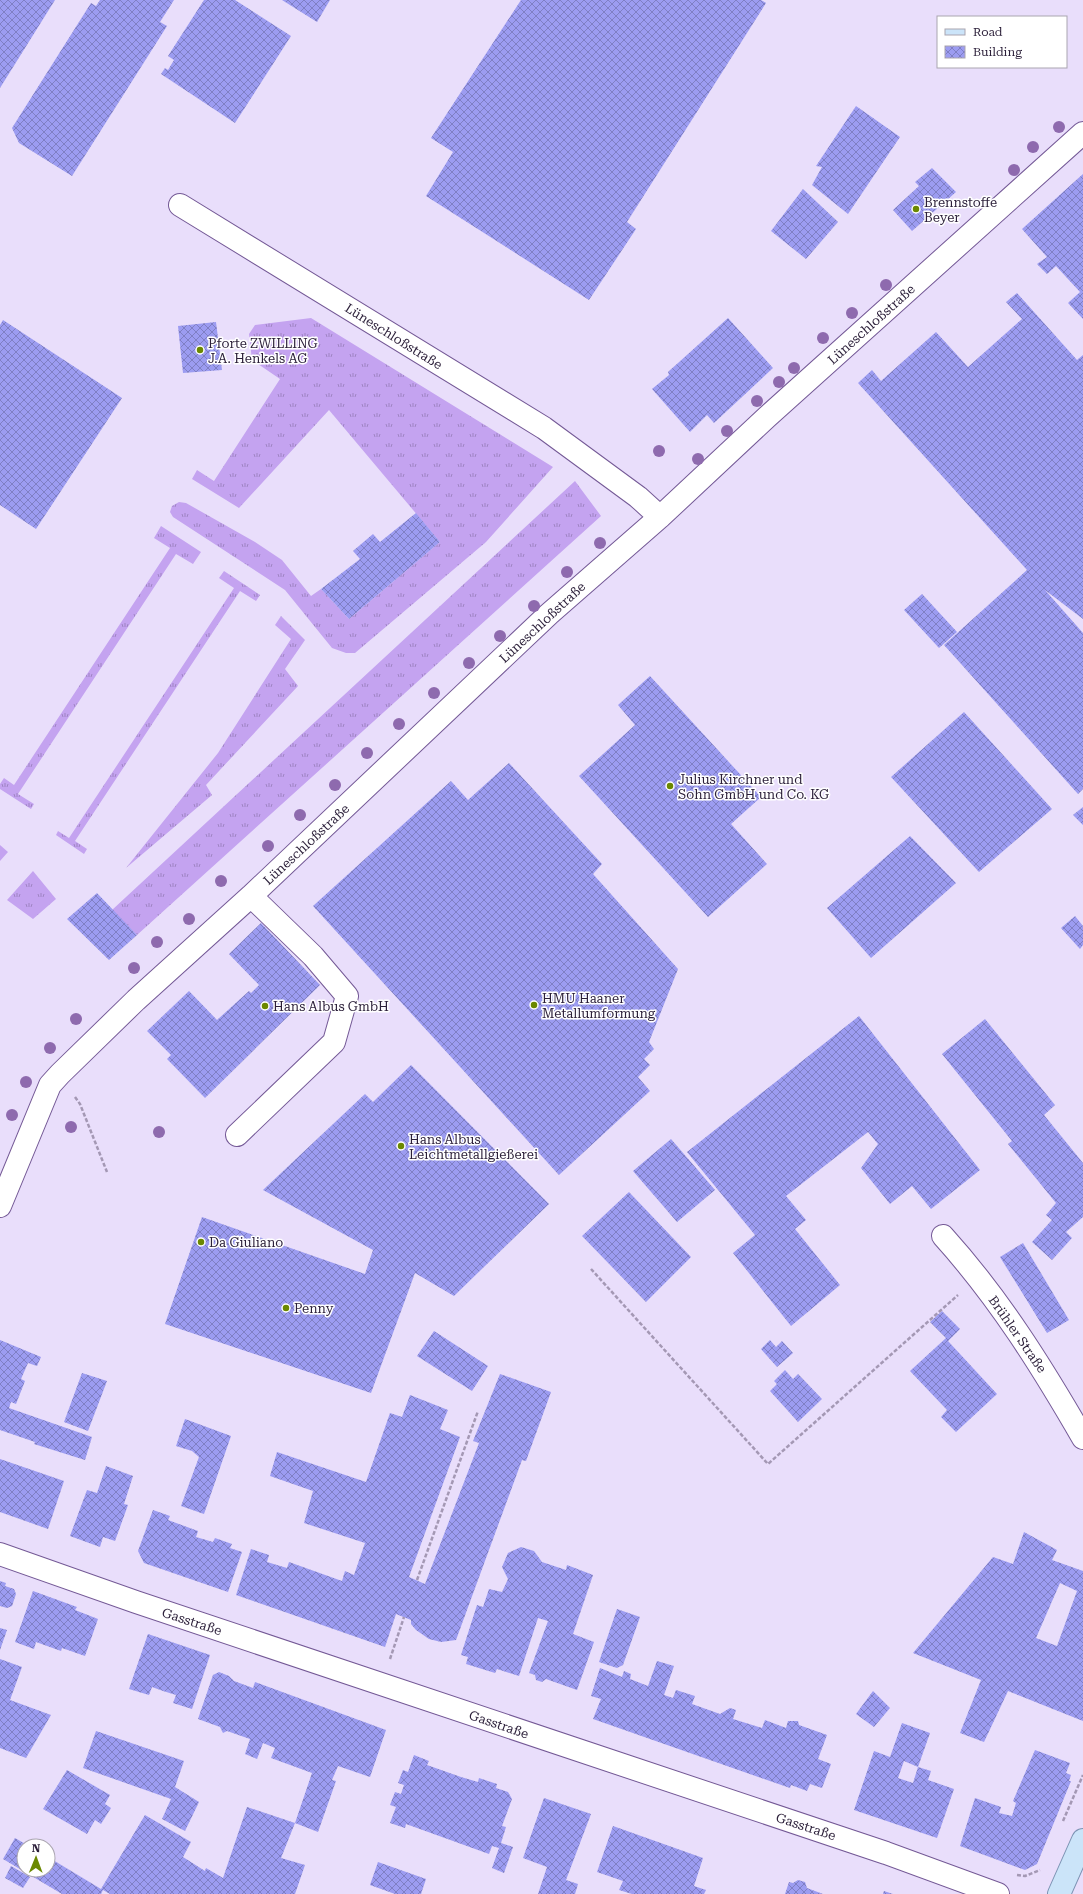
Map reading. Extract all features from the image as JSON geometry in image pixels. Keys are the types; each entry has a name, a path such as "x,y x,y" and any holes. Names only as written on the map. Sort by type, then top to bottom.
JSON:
{"main road":[{"path":"1059,1894 1083,1840"}],"street":[{"name":"Lüneschloßstraße","path":"0,1206 50,1085 136,1000 251,896 549,614 660,517 790,397 1083,132"},
{"name":"Lüneschloßstraße","path":"180,205 544,428 638,497 660,517"},
{"path":"238,1134 334,1042 347,996 313,956 251,896"},
{"name":"Brühler Straße","path":"943,1236 1018,1330 1083,1438"},
{"name":"Gasstraße","path":"0,1554 136,1602 886,1853 998,1894"}],"path":[{"path":"80,1104 107,1172"},
{"path":"591,1269 768,1464 978,1278"},
{"path":"417,1580 478,1411"},
{"path":"382,1684 404,1617"},
{"path":"1017,1874 1026,1876 1043,1868"}],"green space":[{"path":"311,318 553,467 486,542 355,653 346,653 332,648 285,590 173,517 170,512 172,506 179,502 186,503 255,542 282,560 311,596 321,589 349,619 440,542 329,410 239,508 192,479 197,470 214,481 280,379 252,360 249,334 255,325"},
{"path":"575,481 601,516 137,935 112,910"},
{"path":"161,526 201,552 193,564 176,554 18,794 34,804 31,809 0,789 0,784 4,778 14,785 170,548 154,538"},
{"path":"224,571 260,595 256,601 240,591 75,841 87,849 84,854 56,835 58,831 69,838 234,588 219,578"},
{"path":"281,616 305,640 285,669 298,686 206,785 212,795 126,868 218,753 291,639 275,625"},
{"path":"0,845 8,852 0,861"},
{"path":"33,871 56,899 33,919 7,900"}],"building":[{"path":"0,0 55,0 0,88"},
{"path":"100,0 174,0 160,22 167,26 72,176 19,143 12,128 91,3 96,6"},
{"path":"204,0 235,0 291,36 235,123 161,74 165,68 168,70 174,60 168,56"},
{"path":"282,0 330,0 317,22"},
{"path":"521,0 761,0 766,3 627,222 636,229 589,300 426,196 453,152 431,138"},
{"path":"856,106 900,137 848,214 812,185 822,167 816,166"},
{"path":"932,168 956,192 912,231 893,210 919,186 915,182"},
{"path":"1083,174 1083,319 1068,303 1080,292 1056,266 1047,274 1037,264 1047,257 1022,229"},
{"path":"803,189 838,222 806,259 771,231"},
{"path":"1017,293 1077,360 1083,355 1083,619 1045,590 1083,633 1083,789 1078,794 944,645 1027,570 858,383 872,370 881,381 936,332 968,367 1022,319 1006,302"},
{"path":"728,318 773,368 714,423 707,415 690,432 652,389 669,375 668,372"},
{"path":"3,320 122,398 36,529 0,505 0,325"},
{"name":"Pforte ZWILLING J.A. Henkels AG","path":"216,322 222,370 183,373 178,326"},
{"path":"416,513 440,542 349,619 321,589 360,559 353,551 373,534 380,542"},
{"path":"922,594 957,632 939,648 904,610"},
{"name":"Julius Kirchner und Sohn GmbH und Co. KG","path":"650,676 761,797 731,824 767,864 708,917 579,776 635,725 618,705"},
{"path":"964,712 1052,809 979,872 891,777"},
{"name":"HMU Haaner Metallumformung","path":"509,763 602,864 593,874 678,969 649,1042 654,1049 644,1059 650,1065 638,1077 650,1091 559,1175 313,906 451,781 468,800"},
{"path":"1083,807 1083,825 1073,815"},
{"path":"910,836 956,883 871,958 827,908"},
{"path":"97,893 137,935 109,960 67,919"},
{"path":"1075,916 1083,926 1083,945 1080,949 1061,928"},
{"name":"Hans Albus GmbH","path":"261,923 320,985 205,1098 167,1059 171,1055 147,1031 189,991 217,1020 249,991 251,993 259,985 229,954"},
{"path":"859,1016 980,1170 931,1209 912,1186 890,1204 861,1168 878,1144 868,1132 786,1196 806,1220 795,1229 840,1285 791,1326 733,1253 755,1235 687,1152"},
{"path":"985,1019 1055,1105 1044,1115 1083,1163 1083,1217 1066,1232 1072,1238 1052,1260 1032,1242 1052,1220 1046,1215 1056,1203 1008,1144 1012,1141 942,1054"},
{"path":"411,1065 549,1204 454,1296 415,1273 371,1393 165,1324 202,1217 365,1274 373,1250 263,1190 365,1094 373,1102"},
{"path":"671,1139 715,1190 677,1222 633,1171"},
{"path":"629,1192 691,1257 646,1302 582,1236"},
{"path":"1023,1243 1069,1320 1047,1333 1000,1257"},
{"path":"942,1311 960,1329 948,1341 997,1394 956,1432 941,1417 947,1410 910,1371 946,1338 930,1322"},
{"path":"434,1331 488,1366 472,1391 417,1356"},
{"path":"0,1340 41,1357 37,1366 28,1363 21,1379 25,1381 16,1404 11,1402 9,1408 92,1437 85,1460 34,1444 35,1442 0,1430"},
{"path":"770,1340 776,1347 782,1341 793,1353 777,1367 761,1349"},
{"path":"785,1370 793,1379 798,1374 822,1399 798,1422 770,1391 777,1384 774,1381"},
{"path":"82,1373 107,1381 88,1431 64,1422"},
{"path":"500,1374 551,1392 526,1461 522,1460 456,1640 441,1642 429,1639 416,1630 411,1624 411,1620 396,1614 385,1647 236,1595 251,1549 269,1555 267,1562 287,1568 289,1562 342,1581 345,1571 354,1575 365,1543 304,1523 313,1491 270,1476 277,1452 366,1482 390,1413 402,1417 410,1395 448,1410 440,1429 460,1437 409,1577 425,1584 479,1443 473,1441"},
{"path":"185,1419 231,1436 204,1514 181,1506 199,1457 192,1451 176,1446"},
{"path":"0,1459 64,1481 48,1529 0,1512"},
{"path":"106,1466 133,1476 124,1504 128,1505 115,1541 103,1537 100,1547 70,1536 87,1490 97,1493"},
{"path":"153,1510 170,1516 168,1520 198,1531 196,1537 213,1542 215,1538 232,1544 230,1548 242,1552 228,1592 144,1563 138,1551"},
{"path":"1024,1532 1057,1550 1052,1560 1083,1571 1083,1721 1008,1691 984,1742 960,1733 981,1680 913,1653 993,1557 1013,1564","holes":["1060,1583 1077,1591 1057,1646 1036,1638"]},
{"path":"521,1547 534,1551 542,1562 566,1570 567,1565 593,1575 573,1634 594,1642 577,1690 546,1679 542,1682 536,1680 535,1675 529,1673 548,1621 538,1618 519,1676 497,1669 495,1673 466,1664 468,1657 461,1655 477,1605 483,1607 489,1589 502,1592 508,1579 502,1567 508,1553"},
{"path":"0,1581 6,1583 5,1586 14,1589 16,1594 12,1606 7,1608 0,1606"},
{"path":"33,1591 77,1607 75,1610 98,1619 85,1656 62,1648 61,1651 36,1642 34,1649 15,1642"},
{"path":"617,1609 640,1617 623,1665 617,1668 599,1662"},
{"path":"0,1628 7,1630 0,1650"},
{"path":"148,1634 210,1655 192,1709 173,1703 176,1695 152,1687 149,1695 129,1689"},
{"path":"0,1659 22,1667 10,1700 51,1715 26,1758 0,1748"},
{"path":"657,1661 674,1666 664,1695 673,1698 676,1690 695,1696 692,1704 720,1714 730,1708 736,1710 733,1719 762,1728 765,1720 786,1728 788,1721 798,1721 799,1725 827,1735 818,1759 831,1764 822,1788 810,1784 807,1791 791,1785 790,1788 593,1719 601,1699 591,1696 600,1668 622,1677 624,1671 631,1674 630,1679 648,1686"},
{"path":"219,1672 229,1676 234,1681 253,1688 255,1682 386,1730 370,1777 338,1766 332,1780 336,1781 318,1832 295,1823 312,1773 271,1758 275,1748 263,1743 257,1759 245,1754 250,1739 227,1731 223,1733 220,1727 198,1719 213,1675"},
{"path":"873,1691 890,1708 874,1727 856,1714"},
{"path":"902,1723 930,1733 918,1767 931,1771 928,1780 954,1789 937,1838 854,1810 874,1751 890,1757","holes":["904,1761 918,1767 913,1783 898,1778"]},
{"path":"96,1731 184,1761 175,1787 199,1802 185,1831 162,1819 171,1799 83,1768"},
{"path":"1035,1750 1070,1763 1066,1773 1071,1775 1069,1781 1071,1781 1037,1864 1025,1870 960,1846 975,1798 1001,1807 999,1813 1012,1816 1016,1803 1013,1801"},
{"path":"414,1755 429,1761 427,1765 478,1782 479,1778 497,1784 496,1788 508,1792 512,1799 502,1826 506,1827 501,1843 513,1847 504,1873 492,1868 499,1848 492,1846 489,1854 406,1824 405,1828 390,1823 396,1807 390,1805 395,1792 401,1794 404,1785 398,1783 403,1770 408,1772"},
{"path":"67,1770 110,1795 105,1804 111,1808 101,1824 95,1820 87,1834 43,1809"},
{"path":"544,1798 591,1814 566,1880 578,1884 575,1894 538,1894 547,1867 523,1858"},
{"path":"247,1807 295,1823 281,1858 305,1865 295,1894 110,1894 103,1890 101,1894 62,1894 35,1878 56,1878 56,1862 101,1889 145,1815 191,1842 183,1857 205,1871 206,1868 223,1878"},
{"path":"613,1826 703,1858 694,1886 706,1890 704,1894 632,1894 619,1890 623,1881 597,1872"},
{"path":"16,1839 16,1867 3,1859"},
{"path":"378,1862 426,1879 421,1894 395,1894 370,1885"},
{"path":"11,1866 16,1869 16,1878 29,1878 23,1888 5,1878"},
{"path":"798,1880 805,1882 807,1888 823,1894 785,1894 789,1882 793,1883"},
{"path":"884,1891 893,1894 883,1894"}],"place":[{"name":"Brennstoffe Beyer","path":"916,209"},
{"name":"Pforte ZWILLING J.A. Henkels AG","path":"200,350"},
{"name":"Julius Kirchner und Sohn GmbH und Co. KG","path":"670,786"},
{"name":"HMU Haaner Metallumformung","path":"534,1005"},
{"name":"Hans Albus GmbH","path":"265,1006"},
{"name":"Hans Albus Leichtmetallgießerei","path":"401,1146"},
{"name":"Da Giuliano","path":"201,1242"},
{"name":"Penny","path":"286,1308"}]}
